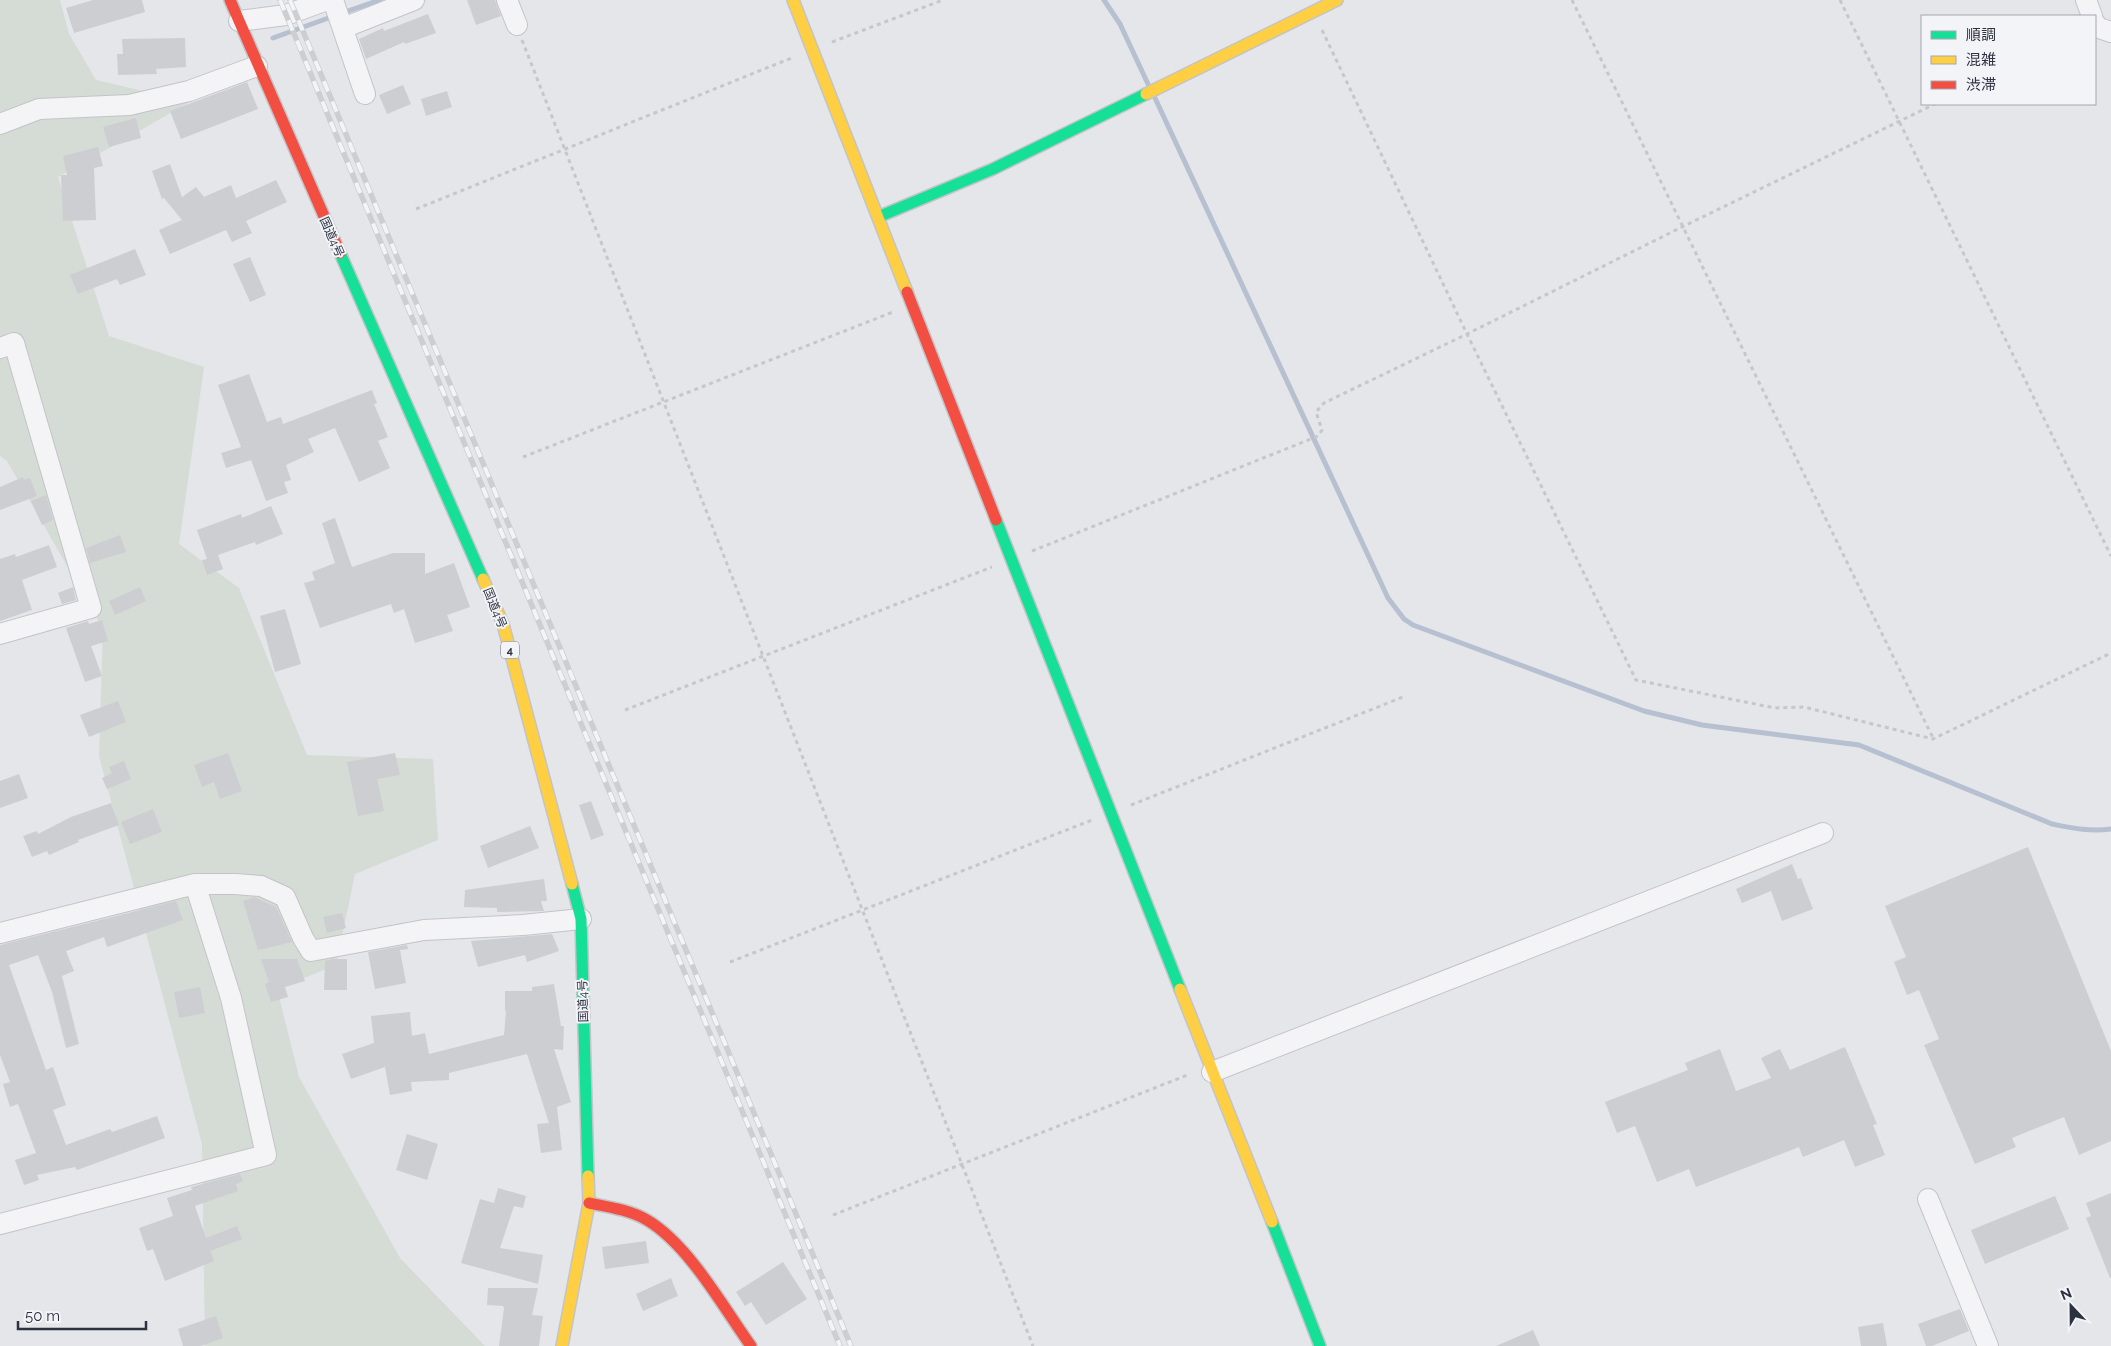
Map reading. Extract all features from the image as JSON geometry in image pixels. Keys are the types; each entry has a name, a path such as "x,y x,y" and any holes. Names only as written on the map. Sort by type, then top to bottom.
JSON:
{"main road":[{"name":"国道4号","path":"230,0 257,66 503,624 581,918 589,1203 562,1346"},
{"path":"793,0 1320,1346"},
{"path":"878,217 993,169 1337,0"},
{"path":"589,1203 622,1210 648,1220 669,1236 689,1260 751,1346"}],"street":[{"path":"239,22 286,15 336,12 414,0"},
{"path":"507,0 517,25"},
{"path":"2086,0 2092,15"},
{"path":"336,12 365,94"},
{"path":"2096,27 2111,32"},
{"path":"0,124 39,109 129,106 189,91 257,66"},
{"path":"0,348 14,343 91,608 0,634"},
{"path":"1211,1069 1823,833"},
{"path":"0,1224 266,1155 231,998 195,884"},
{"path":"0,933 195,884 261,886 285,897 303,938 311,951 424,930 523,925 581,918"},
{"path":"1928,1199 1988,1346"}],"path":[{"path":"416,209 812,49 943,0"},
{"path":"1572,0 1933,739"},
{"path":"1840,0 2111,556"},
{"path":"1313,12 1467,334 1636,680 1775,708 1804,707 1933,739 2111,653"},
{"path":"517,25 1033,1346"},
{"path":"625,710 1012,559 1318,436 1322,430 1316,412 1324,403 1467,334 1682,226 1933,105"},
{"path":"523,457 912,304"},
{"path":"730,962 1404,697"},
{"path":"833,1215 1211,1069"}],"shaded area":[{"path":"0,0 60,0 69,34 96,80 190,102 58,177 109,336 204,367 179,544 239,588 307,755 433,759 438,840 355,874 336,965 277,989 299,1077 400,1258 485,1346 205,1346 202,1144 99,756 103,629 7,461 0,456"}],"building":[{"path":"93,0 142,0 145,12 74,33 66,8"},
{"path":"467,0 495,0 501,16 476,25"},
{"path":"428,14 436,33 405,44 404,42 366,59 359,39 383,28 384,31"},
{"path":"185,38 186,67 156,69 157,74 118,75 117,54 123,54 122,39"},
{"path":"247,82 258,109 181,139 170,111"},
{"path":"403,85 411,104 387,114 379,95"},
{"path":"447,91 452,107 426,116 421,99"},
{"path":"136,118 141,138 109,147 103,127"},
{"path":"98,147 103,166 94,168 96,220 63,221 61,175 67,175 63,156"},
{"path":"170,164 182,197 196,187 204,197 231,185 236,198 276,180 287,202 246,221 252,233 232,242 226,230 170,254 159,230 182,220 164,198 162,199 152,171"},
{"path":"135,249 146,275 120,285 117,279 78,294 70,275"},
{"path":"250,257 266,295 250,302 233,264"},
{"path":"249,374 267,422 281,417 283,424 372,390 377,403 374,404 388,437 378,441 390,468 359,482 335,428 308,439 314,452 286,465 291,480 284,482 288,493 266,501 251,460 226,468 221,453 241,447 218,385"},
{"path":"23,477 24,480 30,478 37,496 0,510 0,487"},
{"path":"46,495 53,520 42,525 31,501"},
{"path":"271,506 283,534 256,545 255,542 218,555 223,569 207,575 202,560 207,559 197,530 241,514 242,518"},
{"path":"335,518 352,567 393,553 425,553 425,574 454,563 470,607 447,615 453,631 415,643 404,609 394,613 391,604 320,628 304,583 315,580 312,572 335,563 322,523"},
{"path":"120,535 126,552 90,563 86,548"},
{"path":"49,545 57,567 22,580 32,610 0,621 0,559 15,554 16,557"},
{"path":"73,587 76,600 62,604 58,593"},
{"path":"140,587 146,601 115,615 109,601"},
{"path":"285,609 301,664 275,672 260,616"},
{"path":"102,620 108,641 91,646 102,676 85,682 66,628 88,621 89,624"},
{"path":"118,701 126,722 89,737 80,715"},
{"path":"228,753 242,791 220,799 214,782 202,787 194,765"},
{"path":"395,753 400,775 377,779 384,811 358,816 347,762"},
{"path":"124,761 131,779 107,789 102,778 112,773 109,767"},
{"path":"19,774 28,798 0,808 0,781"},
{"path":"591,801 604,835 591,840 579,805"},
{"path":"111,803 119,825 78,840 79,842 49,855 47,851 32,857 23,836 37,831 38,834 71,817"},
{"path":"153,809 162,832 130,844 121,822"},
{"path":"530,826 539,848 488,868 480,846"},
{"path":"2028,847 2111,1051 2111,1141 2079,1155 2064,1117 2012,1138 2016,1147 1975,1164 1924,1045 1939,1039 1919,990 1907,995 1894,962 1906,957 1885,906"},
{"path":"1792,864 1798,879 1801,878 1813,909 1782,921 1771,891 1742,903 1736,889"},
{"path":"544,879 547,901 541,901 544,911 497,912 497,908 464,907 465,890"},
{"path":"254,897 276,907 292,942 258,950 243,901"},
{"path":"176,901 183,920 107,947 104,937 66,951 74,971 62,976 79,1044 66,1048 52,992 38,955 9,965 46,1070 53,1067 66,1105 53,1110 66,1145 110,1129 112,1132 157,1116 165,1138 77,1170 75,1167 37,1175 39,1180 24,1185 15,1160 36,1153 18,1104 10,1107 3,1084 10,1082 0,1055 0,945"},
{"path":"342,913 346,928 327,933 323,917"},
{"path":"552,934 559,951 527,962 525,955 478,967 471,941"},
{"path":"407,945 408,949 400,950 406,983 375,989 368,952"},
{"path":"261,959 297,959 305,981 285,987 288,997 271,1002 265,984 269,982"},
{"path":"347,959 347,990 324,990 325,961"},
{"path":"554,984 561,1026 564,1026 563,1050 554,1049 571,1102 557,1107 562,1150 541,1153 537,1124 549,1123 527,1054 449,1073 449,1080 411,1082 412,1091 390,1095 385,1067 351,1079 342,1054 374,1043 371,1016 410,1012 412,1036 425,1033 429,1054 504,1035 505,991 532,991 532,987"},
{"path":"200,987 205,1013 179,1018 174,992"},
{"path":"1845,1047 1877,1124 1873,1125 1885,1155 1855,1167 1844,1140 1803,1157 1799,1147 1696,1187 1689,1169 1657,1182 1635,1126 1617,1133 1605,1102 1688,1070 1685,1063 1720,1049 1736,1091 1771,1078 1761,1058 1780,1049 1790,1070"},
{"path":"407,1134 438,1144 427,1180 396,1170"},
{"path":"240,1174 243,1181 236,1184 238,1191 195,1206 206,1238 237,1226 242,1239 210,1251 214,1261 165,1281 153,1249 147,1251 139,1228 173,1216 167,1198 192,1190 191,1187"},
{"path":"498,1188 526,1196 523,1208 514,1206 500,1248 543,1255 538,1284 461,1263 480,1199 494,1203"},
{"path":"2111,1193 2110,1278 2086,1218 2091,1216 2086,1203"},
{"path":"2055,1196 2069,1229 1985,1264 1971,1230"},
{"path":"646,1241 649,1263 605,1269 602,1247"},
{"path":"783,1262 807,1299 766,1325 751,1302 745,1306 736,1292"},
{"path":"671,1278 678,1296 643,1311 636,1294"},
{"path":"488,1288 538,1288 532,1315 543,1316 539,1346 499,1346 504,1308 503,1306 487,1305"},
{"path":"1960,1309 1969,1331 1932,1346 1926,1346 1918,1324"},
{"path":"216,1316 223,1338 201,1346 183,1346 178,1329"},
{"path":"1883,1323 1887,1346 1861,1346 1858,1327"},
{"path":"1533,1330 1540,1346 1496,1346"}],"waterway":[{"path":"342,13 380,0"},
{"path":"1104,0 1120,24 1148,84"},
{"path":"273,38 334,16"},
{"path":"1155,98 1388,598 1404,619 1413,625 1644,711 1702,725 1859,745 2052,824 2088,830 2111,829"}],"railway":[{"path":"280,0 840,1346"},
{"path":"290,0 851,1346"}],"traffic: fast":[{"path":"878,217 993,169 1146,94"},
{"path":"340,253 483,579"},
{"path":"996,520 1180,989"},
{"path":"572,884 581,919 588,1176"},
{"path":"1272,1222 1320,1346"}],"traffic: slow":[{"path":"793,0 907,292"},
{"path":"1146,94 1337,0"},
{"path":"483,579 503,624 572,884"},
{"path":"1180,989 1272,1222"},
{"path":"562,1346 589,1203 588,1176"}],"traffic: jam":[{"path":"230,0 340,253"},
{"path":"907,292 996,520"},
{"path":"589,1203 634,1214 647,1220 662,1231 691,1261 751,1346"}]}
